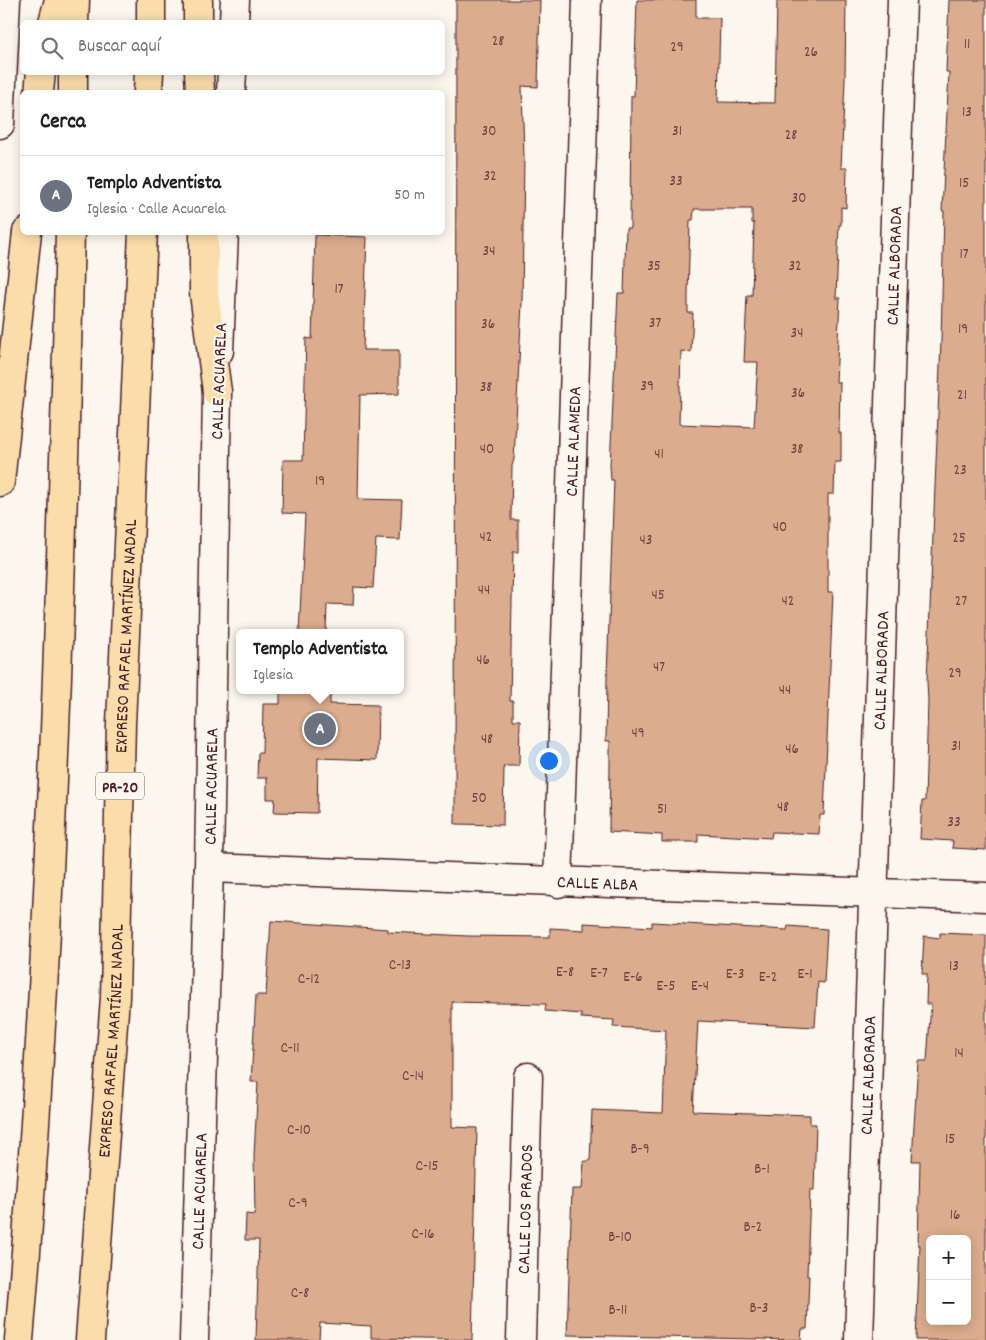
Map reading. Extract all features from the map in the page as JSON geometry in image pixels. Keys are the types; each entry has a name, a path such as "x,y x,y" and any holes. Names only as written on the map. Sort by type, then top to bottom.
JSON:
{"highway":[{"path":"54,20 59,0"},
{"path":"74,20 75,0"},
{"path":"151,20 152,0"},
{"path":"198,0 198,20"},
{"path":"39,90 41,75"},
{"path":"73,75 73,90"},
{"path":"148,90 149,75"},
{"path":"199,75 200,90"},
{"path":"0,482 27,235"},
{"path":"18,1340 43,999 62,575 70,235"},
{"name":"EXPRESO RAFAEL MARTÍNEZ NADAL","path":"90,1340 114,997 121,724 143,235"},
{"path":"204,235 204,292 217,392"}],"street":[{"path":"0,124 6,0"},
{"path":"234,20 235,0"},
{"name":"CALLE ALAMEDA","path":"558,883 587,0"},
{"name":"CALLE ALBORADA","path":"859,1340 902,0"},
{"path":"231,90 232,75"},
{"name":"CALLE ACUARELA","path":"194,1340 209,868 217,392 224,235"},
{"name":"CALLE ALBA","path":"209,868 558,883 986,897"},
{"name":"CALLE LOS PRADOS","path":"521,1340 528,1077"}],"building":[{"path":"456,0 540,0 538,87 522,86 524,157 522,303 514,459 512,466 511,520 518,520 518,552 513,552 510,701 513,701 513,720 520,720 519,766 504,766 503,825 455,824"},
{"path":"637,0 696,0 696,18 720,18 718,102 775,103 777,0 846,0 841,168 847,168 846,208 841,207 836,298 840,298 836,382 840,382 839,433 841,433 841,462 835,462 834,494 828,494 828,592 833,592 824,815 820,815 819,834 772,832 771,838 698,834 698,842 662,842 662,835 609,832 610,741 606,741 614,480 611,480 610,466 618,293 624,293 626,228 630,228 631,96 634,96","holes":["694,209 752,209 752,223 754,223 752,295 747,295 744,362 758,362 754,427 679,424 681,351 691,352 693,313 688,313 690,220 693,220"]},
{"path":"949,0 986,0 986,850 952,848 953,841 920,839 922,801 925,801 927,681 941,341 944,211 942,211 949,72 946,72"},
{"path":"315,235 367,237 363,350 399,350 399,394 360,395 358,499 402,500 400,540 376,539 373,588 354,587 353,605 327,604 326,629 299,629 305,514 282,513 283,460 303,460 306,338 312,339"},
{"path":"280,694 330,694 330,704 378,705 377,760 318,758 317,813 274,812 275,799 267,799 267,778 257,778 258,753 262,753 263,704 280,704"},
{"path":"271,921 388,929 388,932 468,936 550,937 550,928 584,930 584,923 652,927 652,922 787,930 788,926 827,929 824,983 818,982 815,1027 698,1021 693,1111 810,1115 810,1124 816,1124 814,1190 810,1190 807,1329 802,1329 801,1340 567,1335 572,1189 582,1189 584,1161 590,1161 592,1110 663,1113 666,1030 613,1027 614,1020 581,1018 581,1014 545,1011 546,1004 452,1002 452,1127 477,1128 472,1340 371,1338 371,1326 320,1323 319,1340 256,1340 259,1240 245,1240 246,1214 255,1215 254,1155 258,1082 251,1082 256,995 266,995"},
{"path":"940,933 986,935 986,1340 916,1340 920,1245 918,1245 920,1161 912,1161 918,1061 927,1061 931,1004 926,1004 927,974 922,974 924,936 940,938"}],"place":[{"name":"Templo Adventista","path":"320,729"}]}
